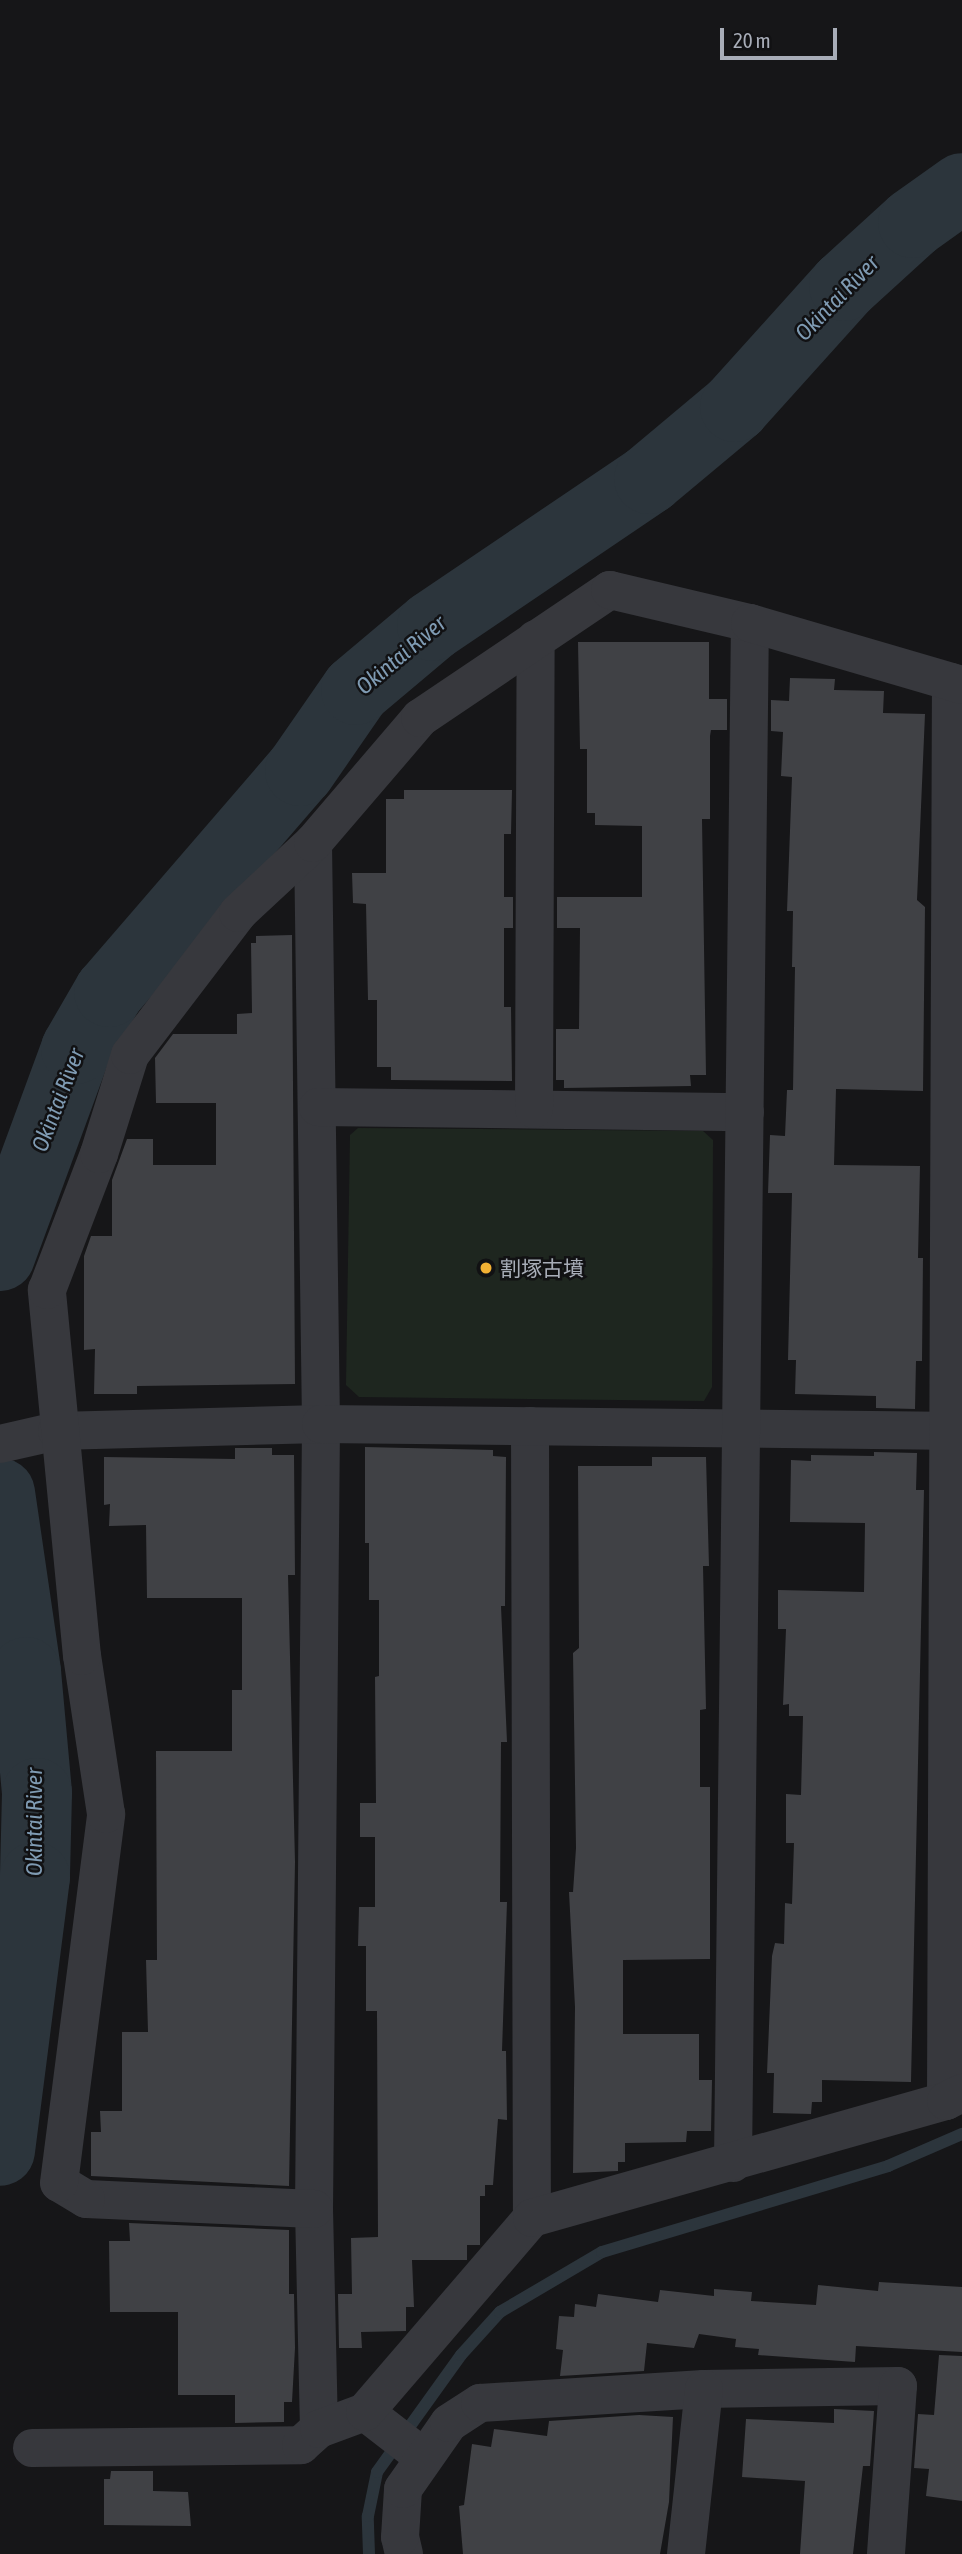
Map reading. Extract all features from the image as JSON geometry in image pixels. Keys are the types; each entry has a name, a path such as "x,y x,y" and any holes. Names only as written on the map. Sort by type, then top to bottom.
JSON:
{"street":[{"path":"32,2448 301,2445 319,2429 365,2412 532,2218 733,2163 954,2097 956,683 750,623 610,590 420,718 313,843 238,913 130,1055 99,1154 47,1290 30,1438 82,1656 106,1814 59,2183 86,2199 314,2209"},
{"path":"733,2163 750,623"},
{"path":"534,1109 536,639"},
{"path":"313,843 321,1424 314,2209 319,2429"},
{"path":"318,1107 745,1112"},
{"path":"30,1438 321,1424 955,1431"},
{"path":"530,1426 532,2218"},
{"path":"404,2554 400,2537 403,2489 422,2456 449,2423 480,2403 704,2389 898,2386 886,2554"},
{"path":"686,2554 704,2389"},
{"path":"365,2412 422,2456"}],"shaded area":[{"path":"358,1128 703,1131 713,1140 712,1387 704,1401 359,1397 346,1385 350,1135"}],"building":[{"path":"578,642 709,642 709,699 727,699 727,730 711,730 710,819 702,819 706,1075 690,1075 691,1086 564,1088 564,1080 556,1080 556,1029 579,1029 580,928 557,928 557,897 642,897 642,826 595,825 595,813 587,813 587,749 580,749"},
{"path":"790,678 835,679 834,690 884,691 883,713 925,714 917,900 925,907 923,1091 836,1089 834,1165 920,1166 918,1258 923,1258 922,1361 916,1361 915,1409 876,1408 876,1396 795,1394 796,1360 788,1360 792,1193 768,1193 770,1135 785,1136 787,1090 793,1090 795,967 792,967 793,911 787,911 792,777 781,776 783,732 771,731 771,700 789,701"},
{"path":"404,790 512,790 511,834 504,834 504,897 513,897 513,928 504,928 504,1007 511,1007 512,1081 391,1080 391,1067 377,1067 377,1000 368,1000 366,904 353,903 352,873 386,873 386,799 404,799"},
{"path":"292,935 295,1384 137,1386 137,1394 94,1394 95,1349 84,1350 84,1256 91,1236 112,1236 112,1180 127,1139 153,1139 153,1165 216,1165 216,1103 156,1103 155,1058 173,1034 237,1034 237,1014 252,1013 251,943 256,943 256,936"},
{"path":"365,1447 493,1450 493,1456 506,1457 505,1606 501,1606 507,1742 501,1742 500,1902 507,1902 502,2051 506,2051 507,2120 498,2119 493,2185 485,2185 485,2196 480,2196 480,2245 467,2245 467,2260 412,2260 414,2307 406,2307 406,2331 361,2332 362,2348 339,2348 338,2294 352,2294 351,2238 378,2237 377,2011 366,2011 366,1946 358,1946 359,1907 375,1907 375,1837 360,1837 360,1803 376,1803 375,1677 379,1676 379,1600 369,1600 369,1543 365,1543"},
{"path":"235,1448 272,1448 272,1455 294,1455 295,1575 288,1575 295,1862 289,2186 91,2176 91,2132 101,2132 100,2111 122,2111 122,2032 148,2032 146,1960 157,1960 156,1751 232,1751 232,1690 242,1690 242,1598 147,1598 146,1525 109,1526 110,1504 104,1505 104,1457 235,1459"},
{"path":"874,1452 917,1453 916,1490 924,1490 911,2082 822,2080 822,2102 812,2102 811,2114 773,2113 774,2073 767,2073 772,1956 775,1943 784,1944 785,1903 792,1904 794,1843 786,1843 786,1794 801,1795 803,1716 789,1716 789,1704 783,1705 786,1629 778,1629 778,1590 864,1592 865,1523 790,1522 791,1460 811,1461 811,1455 874,1456"},
{"path":"652,1457 706,1457 709,1566 703,1566 706,1709 700,1710 700,1787 710,1787 710,1959 623,1960 623,2034 699,2034 699,2080 712,2080 711,2131 687,2131 686,2142 625,2143 625,2162 618,2162 618,2171 573,2173 575,2007 569,1892 573,1892 576,1848 573,1653 579,1648 578,1466 652,1466"},
{"path":"129,2223 289,2230 289,2294 294,2294 295,2348 292,2402 284,2402 284,2422 235,2423 235,2395 178,2395 178,2312 110,2312 109,2241 130,2241"},
{"path":"879,2282 962,2287 962,2352 856,2346 855,2362 758,2355 759,2349 735,2347 736,2339 699,2334 694,2348 647,2343 644,2371 560,2376 563,2350 556,2349 559,2316 574,2317 575,2304 596,2307 598,2294 658,2302 660,2290 714,2296 714,2289 752,2292 751,2301 816,2305 818,2285 878,2291"},
{"path":"939,2355 962,2356 962,2501 926,2496 929,2469 914,2468 918,2414 934,2415"},
{"path":"834,2409 874,2411 870,2466 863,2466 853,2554 800,2554 805,2481 742,2477 746,2419 834,2423"},
{"path":"639,2415 673,2417 669,2502 660,2554 463,2554 459,2506 464,2505 472,2444 491,2447 494,2429 547,2436 549,2421"},
{"path":"111,2471 153,2471 153,2491 188,2492 191,2526 104,2525 104,2479 110,2479"}],"waterway":[{"name":"Okintai River","path":"0,1256 76,1049 109,992 300,771 356,690 432,626 649,479 735,407 844,286 913,223 962,188"},
{"name":"Okintai River","path":"0,1493 26,1672 37,1793 35,1877 0,2151"},
{"path":"369,2554 368,2516 377,2472 461,2355 500,2312 602,2252 888,2166 962,2134"}],"place":[{"name":"割塚古墳","path":"486,1268"}]}
